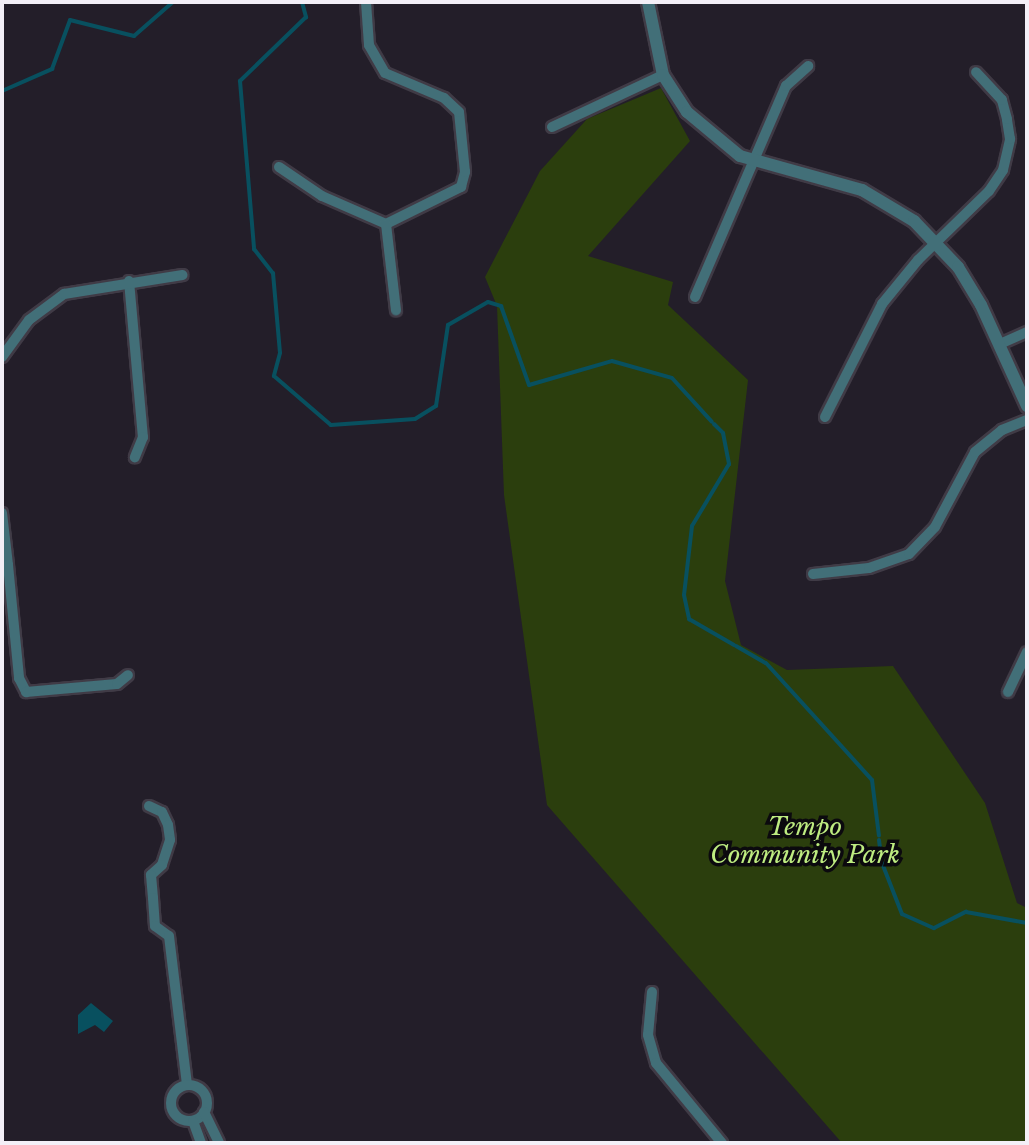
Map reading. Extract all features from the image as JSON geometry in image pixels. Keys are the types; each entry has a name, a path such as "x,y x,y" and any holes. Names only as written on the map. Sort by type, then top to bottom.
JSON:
{"street":[{"path":"279,167 322,196 386,224 461,187 464,161 453,105 385,73 369,45 366,2"},
{"path":"648,2 663,75 687,112 712,137 752,161 862,190 914,221 958,267 1000,344 1027,406"},
{"path":"695,297 786,86 808,66"},
{"path":"825,417 871,320 897,283 989,191 1006,161 1010,139 1002,100 976,72"},
{"path":"552,127 663,75"},
{"path":"386,224 396,310"},
{"path":"2,357 29,320 64,294 129,281 182,275"},
{"path":"129,281 143,437 135,457"},
{"path":"1000,344 1027,332"},
{"path":"813,574 869,568 909,554 935,527 975,452 1002,430 1027,420"},
{"path":"2,513 19,678 26,692 117,684 128,675"},
{"path":"1008,692 1027,652"},
{"path":"149,806 162,812 170,840 162,865 151,875 155,926 169,936 187,1085"},
{"path":"652,992 648,1035 656,1063 722,1143"},
{"path":"187,1085 202,1091 204,1112 219,1143"},
{"path":"187,1085 172,1094 170,1105 176,1116 193,1121"},
{"path":"193,1121 204,1112"},
{"path":"193,1121 201,1143"}],"green space":[{"name":"Tempo Community Park","path":"661,88 690,141 588,256 673,282 668,305 748,380 725,581 741,645 787,670 893,666 985,803 1017,903 1027,908 1027,1143 842,1143 547,805 504,495 497,306 485,277 540,171 587,119"}],"water":[{"path":"91,1003 113,1021 104,1032 95,1025 78,1034 78,1015"}],"waterway":[{"path":"2,91 52,69 70,20 134,36 173,2"},
{"path":"302,2 306,17 240,81 254,249 273,273 280,353 274,376 331,425 415,419 436,406 448,325 488,302 501,306 529,385 612,361 672,378 712,422"},
{"path":"714,424 723,433 729,464 692,526 684,595 689,619 734,645"},
{"path":"736,646 766,663 872,780 879,836"},
{"path":"879,840 882,863 902,914 934,928 966,912 1027,923"}]}
